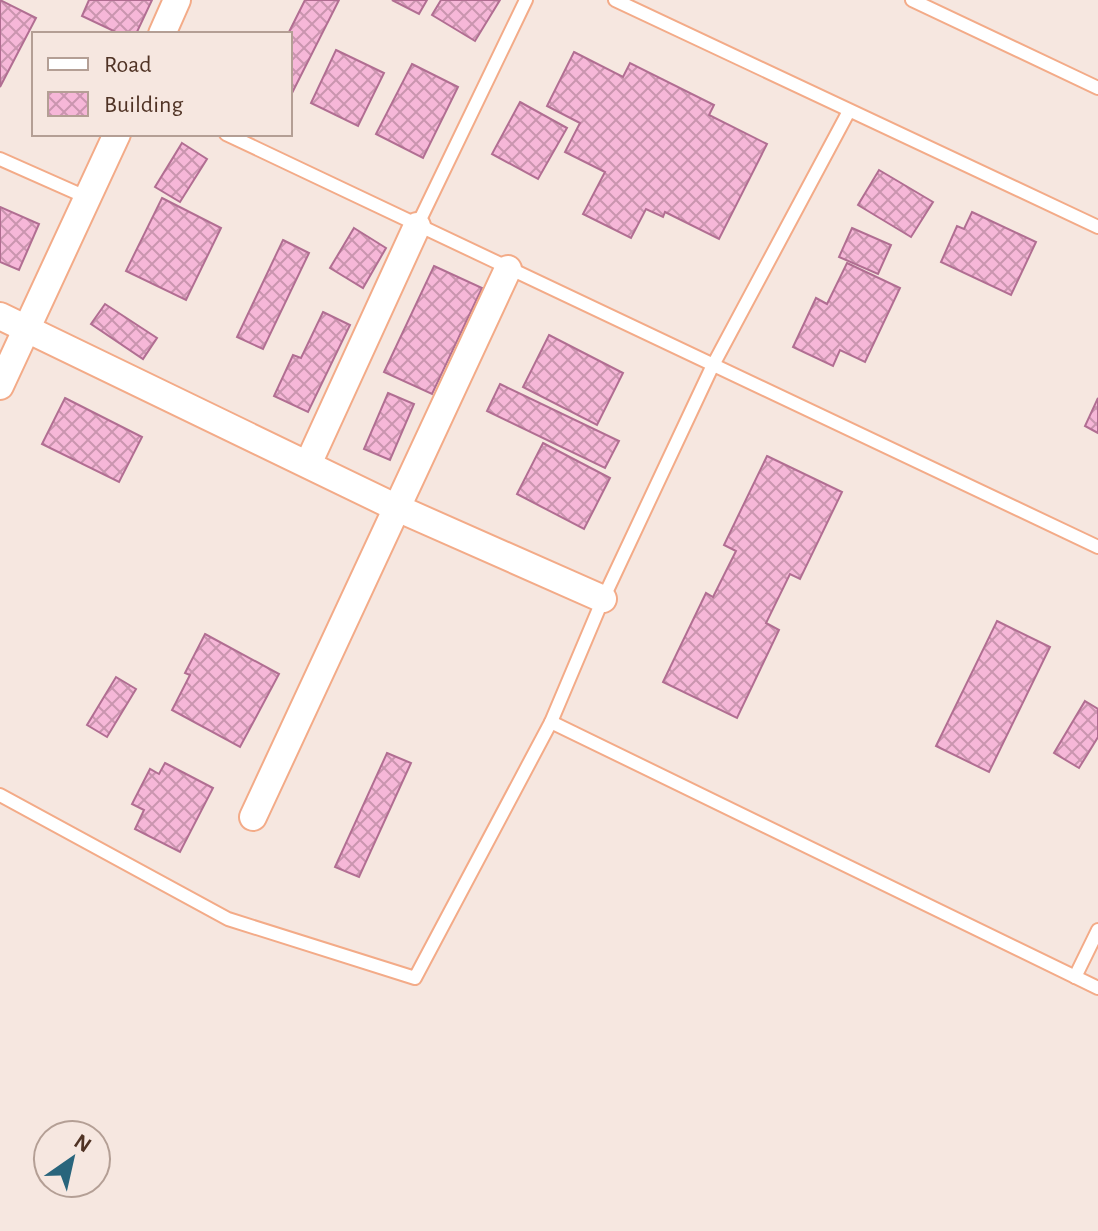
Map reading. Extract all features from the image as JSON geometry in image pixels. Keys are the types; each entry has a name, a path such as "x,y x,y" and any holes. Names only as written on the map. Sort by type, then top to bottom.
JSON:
{"street":[{"path":"163,32 177,0"},
{"path":"0,386 116,136"},
{"path":"308,464 417,226"},
{"path":"253,817 508,269"},
{"path":"0,316 395,507 603,599"}],"lane":[{"path":"417,226 526,0"},
{"path":"615,0 1098,227"},
{"path":"912,0 1098,88"},
{"path":"0,795 228,919 415,978 551,722 603,599 712,367 849,111"},
{"path":"230,136 712,367 1098,547"},
{"path":"0,159 88,198"},
{"path":"551,722 1098,988"},
{"path":"1075,977 1098,930"}],"building":[{"path":"0,0 36,18 0,87"},
{"path":"89,0 152,0 137,32 116,32 82,16"},
{"path":"305,0 339,0 292,93 292,32 289,32"},
{"path":"392,0 427,0 419,14"},
{"path":"441,0 500,0 475,41 432,15"},
{"path":"336,50 384,73 358,126 311,103"},
{"path":"574,52 623,77 630,63 714,105 709,115 767,144 719,239 665,212 663,217 646,209 631,238 583,214 605,172 565,152 580,123 547,106"},
{"path":"412,64 458,87 423,158 376,134"},
{"path":"520,102 567,128 538,179 492,154"},
{"path":"182,143 207,159 180,202 155,187"},
{"path":"879,170 933,202 911,237 858,205"},
{"path":"162,198 221,228 186,300 126,271"},
{"path":"0,207 39,224 19,270 0,262"},
{"path":"972,212 1036,242 1011,295 941,262 957,226 964,229"},
{"path":"354,228 386,248 363,288 330,268"},
{"path":"852,228 891,245 878,274 839,257"},
{"path":"283,240 309,253 263,349 237,337"},
{"path":"847,263 900,288 865,362 840,350 833,366 793,347 816,298 827,304"},
{"path":"434,266 482,288 432,394 384,372"},
{"path":"105,304 157,338 143,359 91,324"},
{"path":"323,312 350,325 308,412 274,396 293,355 301,358"},
{"path":"549,335 623,373 597,425 523,387"},
{"path":"500,384 619,441 605,468 487,411"},
{"path":"388,393 414,404 390,460 364,449"},
{"path":"65,398 142,437 119,482 42,444"},
{"path":"1098,398 1098,433 1085,426"},
{"path":"543,443 610,478 584,529 517,494"},
{"path":"767,456 842,492 800,579 790,574 766,623 779,630 737,718 663,682 706,593 713,597 736,551 724,545"},
{"path":"997,621 1050,647 989,772 936,746"},
{"path":"205,634 279,674 240,747 172,710 190,675 185,673"},
{"path":"116,677 136,689 107,737 87,725"},
{"path":"1085,701 1098,709 1098,737 1079,768 1054,753"},
{"path":"387,753 411,763 359,877 335,867"},
{"path":"165,763 213,788 180,852 135,829 144,810 132,804 150,769 159,774"}]}
